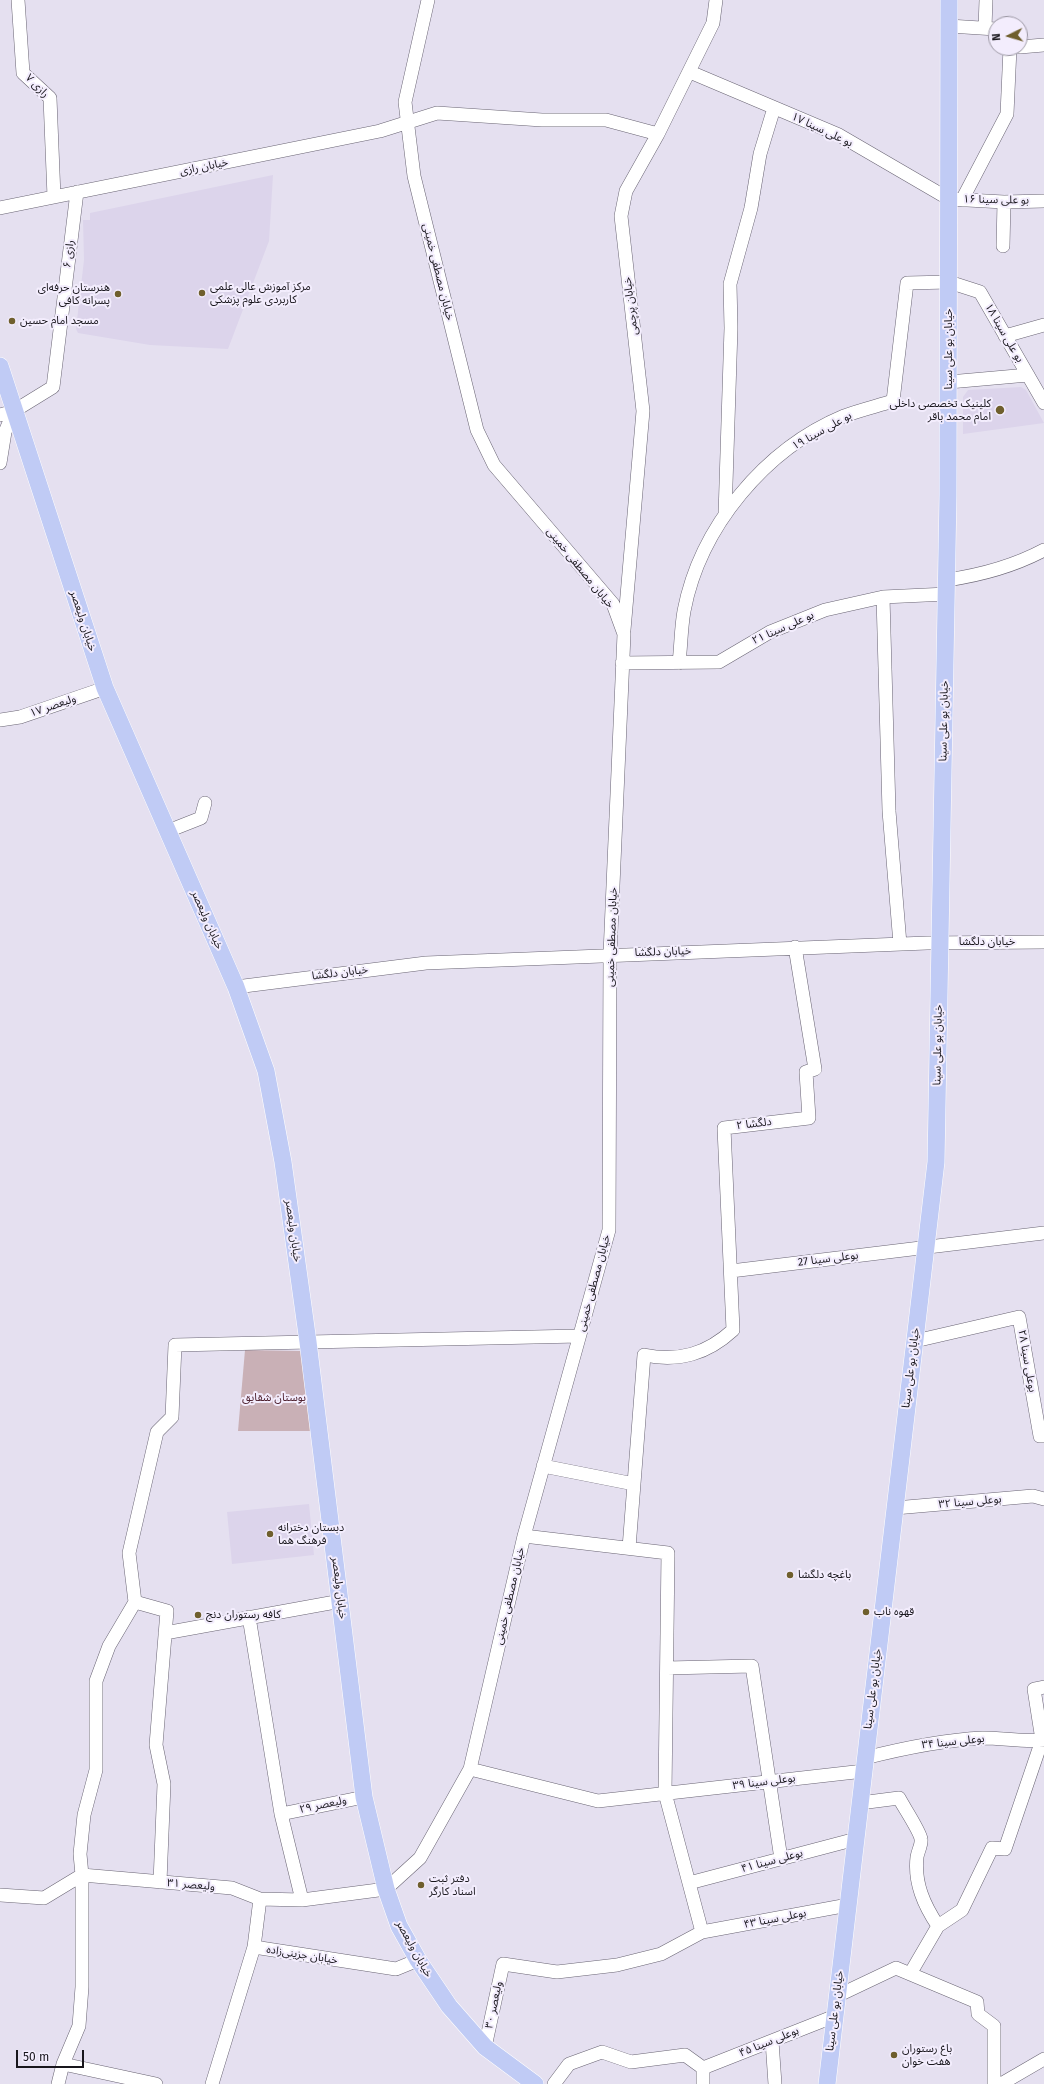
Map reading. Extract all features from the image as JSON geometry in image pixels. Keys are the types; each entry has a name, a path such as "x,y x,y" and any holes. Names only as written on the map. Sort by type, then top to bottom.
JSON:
{"main road":[{"name":"خیابان بو علی سینا","path":"826,2084 936,1162 947,587 949,282 955,200 949,0"},
{"name":"خیابان ولیعصر","path":"0,366 7,413 105,688 236,986 266,1071 283,1162 308,1342 364,1797 386,1889 399,1926 418,1960 449,2006 486,2047 535,2084"}],"street":[{"name":"رازی ۷","path":"18,0 23,73 50,98 54,197"},
{"name":"خیابان مصطفی خمینی","path":"386,1889 420,1858 470,1769 524,1536 609,1230 610,954 624,634 613,604 494,465 477,430 414,176 405,102 428,0"},
{"name":"خیابان پرچمی","path":"624,634 643,412 620,216 626,191 658,134 713,23 716,0"},
{"path":"986,0 988,16"},
{"path":"949,26 988,29"},
{"path":"1028,46 1044,45"},
{"path":"955,200 1007,114 1010,56"},
{"name":"بو علی سینا ۱۷","path":"690,72 839,136 955,200"},
{"path":"725,515 731,328 730,284 751,208 760,154 774,108"},
{"name":"خیابان رازی","path":"0,208 380,131 437,113 542,120 606,120 658,134"},
{"name":"رازی ۶","path":"7,413 53,387 77,192"},
{"name":"بو علی سینا ۱۶","path":"955,200 1004,202 1044,201"},
{"path":"1003,246 1004,202"},
{"name":"بو علی سینا ۱۹","path":"679,663 687,604 700,561 725,515 758,474 798,441 844,416 893,401 907,283 949,282"},
{"name":"بو علی سینا ۱۸","path":"949,282 980,292 1044,403"},
{"path":"1005,336 1044,325"},
{"path":"949,382 1028,375"},
{"path":"0,463 7,413"},
{"name":"بو علی سینا ۲۱","path":"622,663 719,662 750,642 797,620 825,610 883,597 947,587 1014,564 1044,550"},
{"path":"883,597 889,811 900,944"},
{"name":"ولیعصر ۱۷","path":"0,720 20,717 105,688"},
{"path":"168,831 201,818 205,803"},
{"name":"خیابان دلگشا","path":"236,986 426,963 610,954 940,942 1044,942"},
{"name":"دلگشا ۲","path":"634,1484 644,1355 658,1357 685,1357 711,1347 733,1330 724,1128 809,1118 806,1072 815,1070 795,947"},
{"name":"بوعلی سینا 27","path":"730,1271 1044,1233"},
{"name":"بوعلی سینا ۲۸","path":"915,1341 1019,1317 1040,1436 1044,1436"},
{"path":"58,2084 63,2064 79,2026 82,1987 82,1875 80,1854 84,1815 96,1770 96,1681 109,1646 135,1602 129,1554 157,1432 172,1417 175,1344 579,1336"},
{"path":"543,1466 634,1484 629,1548"},
{"name":"بوعلی سینا ۳۲","path":"895,1508 1033,1496 1044,1499"},
{"path":"524,1536 668,1553 665,1793 702,1932"},
{"path":"165,1633 341,1601"},
{"path":"135,1602 167,1611 156,1745 164,1784 160,1882"},
{"path":"249,1617 281,1814 302,1900"},
{"path":"667,1668 752,1666 781,1859"},
{"path":"910,1974 938,1926 962,1910 992,1848 1005,1849 1043,1740 1034,1689 1044,1687"},
{"name":"بوعلی سینا ۳۴","path":"864,1765 924,1745 953,1740 990,1738 1043,1740"},
{"name":"بوعلی سینا ۳۹","path":"470,1769 598,1801 770,1781 864,1765"},
{"name":"ولیعصر ۲۹","path":"281,1814 364,1797"},
{"path":"860,1803 899,1798 921,1838 917,1857 917,1875 923,1899 928,1911 938,1926"},
{"name":"بوعلی سینا ۴۱","path":"689,1883 856,1839"},
{"path":"0,1895 44,1898 82,1875"},
{"name":"ولیعصر ۳۱","path":"82,1875 232,1888 260,1899 302,1900 386,1889"},
{"path":"254,1947 260,1899"},
{"name":"بوعلی سینا ۴۳","path":"503,1964 557,1972 617,1965 661,1954 702,1932 848,1905"},
{"name":"خیابان جزینی‌زاده","path":"212,2084 254,1947 396,1969 418,1960"},
{"name":"ولیعصر ۳۰","path":"486,2047 503,1964"},
{"path":"837,1996 896,1968 977,2002 978,2014 994,2026 994,2084"},
{"name":"بوعلی سینا ۴۵","path":"703,2068 835,2016"},
{"path":"772,2041 775,2084"},
{"path":"554,2084 569,2064 602,2052 631,2062 685,2055 703,2068 703,2084"},
{"path":"1001,2084 1044,2059"},
{"path":"63,2064 156,2084"}],"shaded area":[{"name":"مرکز آموزش عالی علمی کاربردی علوم پزشکی","path":"273,175 269,241 228,349 150,345 78,333 76,329 84,260 83,220 90,220 90,213"},
{"name":"کلینیک تخصصی داخلی امام محمد باقر","path":"1021,387 1026,390 1044,423 963,434 963,397 968,390"},
{"name":"دبستان دخترانه فرهنگ هما","path":"309,1504 314,1555 232,1564 227,1512"}],"green space":[{"name":"بوستان شقایق","path":"245,1350 301,1351 312,1431 238,1431"}],"place":[{"name":"مرکز آموزش عالی علمی کاربردی علوم پزشکی","path":"202,293"},
{"name":"هنرستان حرفه‌ای پسرانه کافی","path":"118,294"},
{"name":"مسجد امام حسین","path":"12,321"},
{"name":"کلینیک تخصصی داخلی امام محمد باقر","path":"1000,410"},
{"name":"دبستان دخترانه فرهنگ هما","path":"270,1534"},
{"name":"باغچه دلگشا","path":"790,1575"},
{"name":"قهوه ناب","path":"866,1612"},
{"name":"کافه رستوران دنج","path":"198,1615"},
{"name":"دفتر ثبت اسناد کارگر","path":"421,1885"},
{"name":"باغ رستوران هفت خوان","path":"894,2055"}]}
